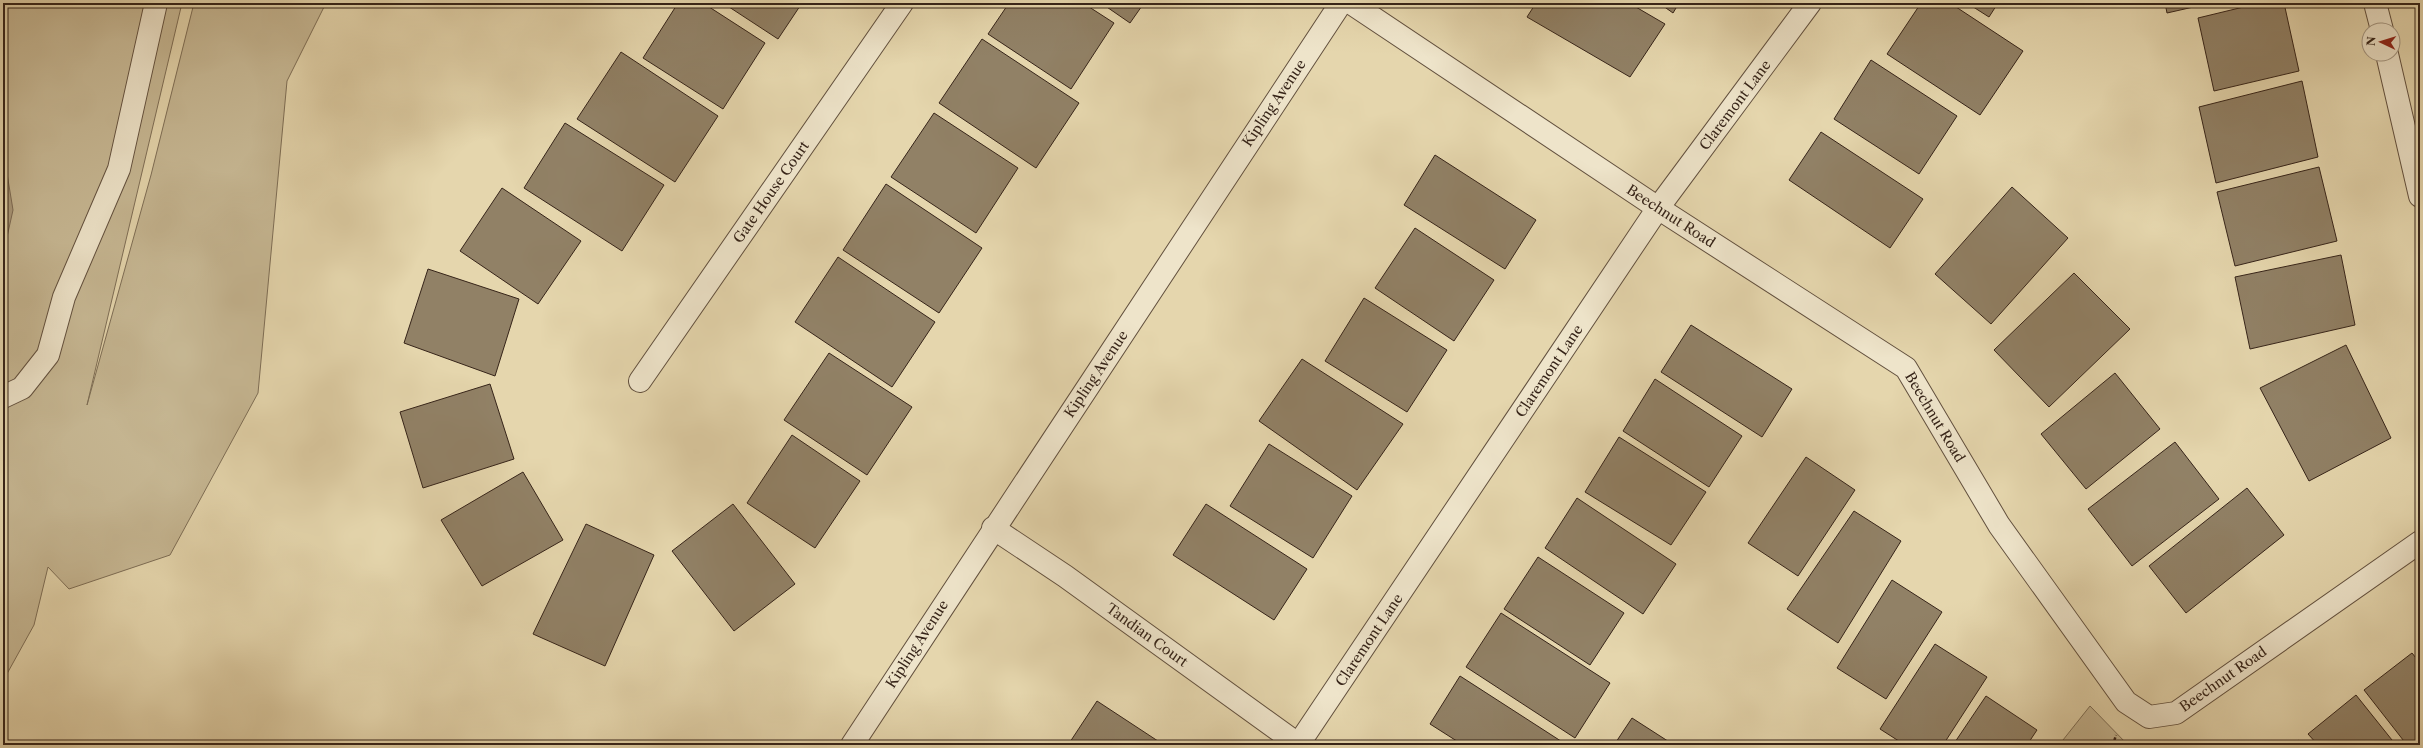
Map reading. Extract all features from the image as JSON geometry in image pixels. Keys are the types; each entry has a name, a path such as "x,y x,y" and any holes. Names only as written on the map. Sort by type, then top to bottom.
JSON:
{"street":[{"path":"3,397 22,388 48,355 64,297 119,169 156,3"},
{"name":"Gate House Court","path":"640,381 902,3"},
{"name":"Kipling Avenue","path":"852,745 993,528 1341,3"},
{"name":"Beechnut Road","path":"1351,3 1658,208 1906,368 1999,525 2126,702 2149,717 2176,713 2420,542"},
{"name":"Claremont Lane","path":"1298,745 1658,208 1810,3"},
{"path":"2376,3 2380,22"},
{"path":"2389,62 2420,196"},
{"name":"Tandian Court","path":"993,528 1065,576 1298,745"}],"shaded area":[{"path":"3,3 182,3 87,405 151,175 194,3 326,3 287,81 258,393 170,555 69,589 48,567 34,625 3,681"},
{"path":"3,149 13,210 3,255"},
{"path":"2090,706 2127,744 2128,745 2059,745"}],"building":[{"path":"678,3 703,3 765,43 723,109 643,58"},
{"path":"723,3 802,3 778,39"},
{"path":"1009,3 1083,3 1114,23 1071,89 988,34"},
{"path":"1101,3 1144,3 1130,23"},
{"path":"1536,3 1629,3 1665,24 1630,77 1527,17"},
{"path":"1659,3 1679,3 1673,13"},
{"path":"1921,3 1950,3 2023,51 1980,115 1887,54"},
{"path":"1967,3 1998,3 1989,17"},
{"path":"2165,3 2211,3 2167,13"},
{"path":"2260,3 2284,3 2299,71 2214,91 2198,18"},
{"path":"982,39 1079,103 1036,168 939,103"},
{"path":"621,52 718,116 675,182 577,119"},
{"path":"1871,60 1957,116 1919,174 1834,119"},
{"path":"2302,81 2318,157 2216,183 2199,107"},
{"path":"934,113 1018,168 976,233 891,177"},
{"path":"565,123 664,185 622,251 524,188"},
{"path":"1821,132 1923,199 1890,248 1789,180"},
{"path":"1435,155 1536,220 1505,269 1404,205"},
{"path":"2319,167 2337,241 2235,266 2217,192"},
{"path":"886,184 982,248 939,313 843,250"},
{"path":"2012,187 2068,238 1991,324 1935,274"},
{"path":"502,188 581,241 538,304 460,251"},
{"path":"1415,228 1494,280 1454,341 1375,288"},
{"path":"2341,255 2355,325 2250,349 2235,277"},
{"path":"838,257 935,322 892,387 795,322"},
{"path":"428,269 519,299 495,376 404,343"},
{"path":"2074,273 2130,329 2049,407 1994,350"},
{"path":"1364,298 1447,350 1407,412 1325,361"},
{"path":"1691,325 1792,389 1762,437 1661,372"},
{"path":"2346,345 2391,438 2309,481 2260,388"},
{"path":"829,353 912,407 867,475 784,420"},
{"path":"1302,359 1403,424 1357,490 1259,421"},
{"path":"2115,373 2160,429 2086,489 2041,434"},
{"path":"1655,379 1742,436 1709,487 1623,431"},
{"path":"490,384 514,459 423,488 400,412"},
{"path":"792,435 860,481 815,548 747,503"},
{"path":"1619,437 1706,492 1671,545 1585,492"},
{"path":"2175,442 2219,499 2132,566 2088,509"},
{"path":"1269,444 1352,496 1313,558 1230,506"},
{"path":"1806,457 1855,490 1798,576 1748,543"},
{"path":"523,472 563,540 482,586 441,520"},
{"path":"2247,488 2284,535 2186,613 2149,566"},
{"path":"1577,498 1676,564 1643,614 1545,548"},
{"path":"733,504 795,584 734,631 672,551"},
{"path":"1206,504 1307,569 1274,620 1173,555"},
{"path":"1854,511 1901,541 1838,643 1787,609"},
{"path":"586,524 654,555 605,666 533,634"},
{"path":"1538,557 1624,613 1590,665 1504,609"},
{"path":"1892,580 1942,612 1886,699 1837,668"},
{"path":"1501,613 1610,683 1575,738 1466,667"},
{"path":"1935,644 1987,677 1943,745 1905,745 1880,729"},
{"path":"2412,653 2420,663 2420,745 2407,745 2364,690"},
{"path":"1460,676 1567,745 1463,745 1430,724"},
{"path":"2356,695 2396,745 2318,745 2308,734"},
{"path":"1986,696 2037,730 2027,745 1953,745"},
{"path":"1097,701 1164,745 1068,745"},
{"path":"1632,718 1674,745 1614,745"},
{"path":"2299,740 2304,745 2293,745"}]}
